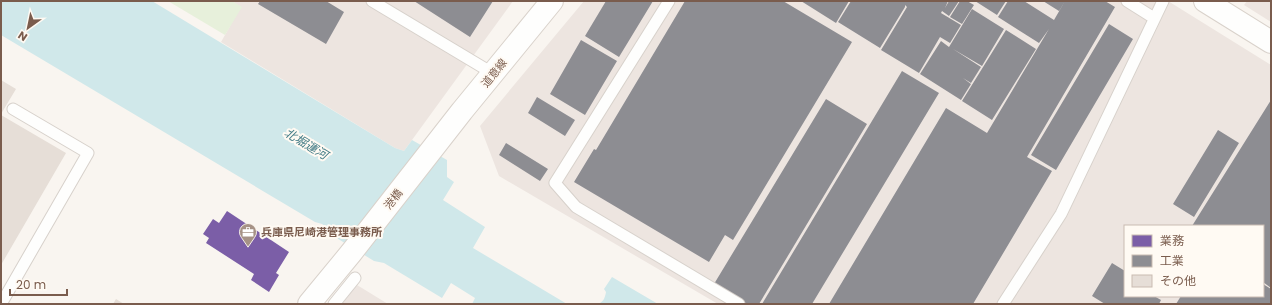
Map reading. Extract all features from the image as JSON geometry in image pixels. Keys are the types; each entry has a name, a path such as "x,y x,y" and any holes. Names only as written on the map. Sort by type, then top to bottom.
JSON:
{"street":[{"name":"道意線","path":"436,146 552,1"},
{"path":"1205,1 1271,42"},
{"name":"港橋","path":"309,304 436,146"}],"lane":[{"path":"372,1 494,74"},
{"path":"668,1 555,183 576,207 738,304"},
{"path":"1127,1 1154,18"},
{"path":"1003,304 1060,214 1163,1"},
{"path":"1,304 88,153 13,108"},
{"path":"334,304 355,278"}],"shaded area":[{"path":"232,1 513,1 404,151 395,148 221,42 241,7"},
{"path":"584,1 1168,1 1271,65 1271,304 718,304 499,176 480,126"},
{"path":"1247,1 1271,1 1271,22 1244,5"},
{"path":"357,285 388,304 342,304"}],"green space":[{"path":"168,1 232,1 242,7 225,35"}],"water":[{"name":"北堀運河","path":"1,1 152,1 395,148 404,151 412,140 447,160 447,177 454,182 443,200 485,227 473,248 567,304 472,304 475,298 451,283 442,298 384,263 374,261 335,237 336,234 322,224 315,222 1,35"},
{"path":"612,277 658,304 597,304 601,303 603,300 606,292 604,289"}],"building: 業務":[{"name":"兵庫県尼崎港管理事務所","path":"227,211 289,252 276,273 279,275 269,292 251,280 254,274 206,243 209,238 203,234 213,219 219,223"}],"building: 工業":[{"path":"260,1 326,1 344,12 326,44 258,4"},
{"path":"414,1 493,1 470,37"},
{"path":"606,1 653,1 619,57 585,36"},
{"path":"685,1 783,1 852,42 733,240 725,235 709,262 574,182 594,149 596,150"},
{"path":"801,1 849,1 836,23"},
{"path":"851,1 948,1 945,8 949,1 959,1 949,16 942,11 941,13 961,25 950,43 940,37 919,73 881,50 907,7 905,5 880,48 838,22"},
{"path":"960,1 967,1 974,5 962,24 950,17"},
{"path":"975,1 1006,1 997,15"},
{"path":"1008,1 1024,1 1054,20 1065,1 1105,1 1115,7 1027,157 1052,171 973,304 829,304 946,108 987,133 1049,29 1039,43 998,17"},
{"path":"1043,1 1065,1 1059,11"},
{"path":"972,9 1004,29 982,66 953,49 981,67 971,83 963,78 971,84 961,100 920,74 941,41 949,47"},
{"path":"1109,24 1133,39 1056,170 1031,155"},
{"path":"1006,30 1036,49 992,120 962,101"},
{"path":"581,40 617,61 585,115 550,94"},
{"path":"902,71 939,93 812,304 762,304"},
{"path":"537,97 575,120 565,136 528,113"},
{"path":"826,99 867,124 759,304 747,304 714,284"},
{"path":"1271,100 1271,288 1264,283 1264,225 1193,225"},
{"path":"1218,130 1239,143 1194,217 1173,204"},
{"path":"506,143 548,169 540,181 499,155"},
{"path":"1112,263 1124,270 1124,297 1156,297 1161,300 1159,304 1105,304 1092,296"},
{"path":"1264,285 1271,289 1271,304 1176,304 1180,297 1264,297"}],"building: その他":[{"path":"1,80 16,89 1,114"},
{"path":"1,115 66,153 1,265"},
{"path":"116,299 124,304 113,304"}],"place":[{"name":"兵庫県尼崎港管理事務所","path":"248,247"}]}
